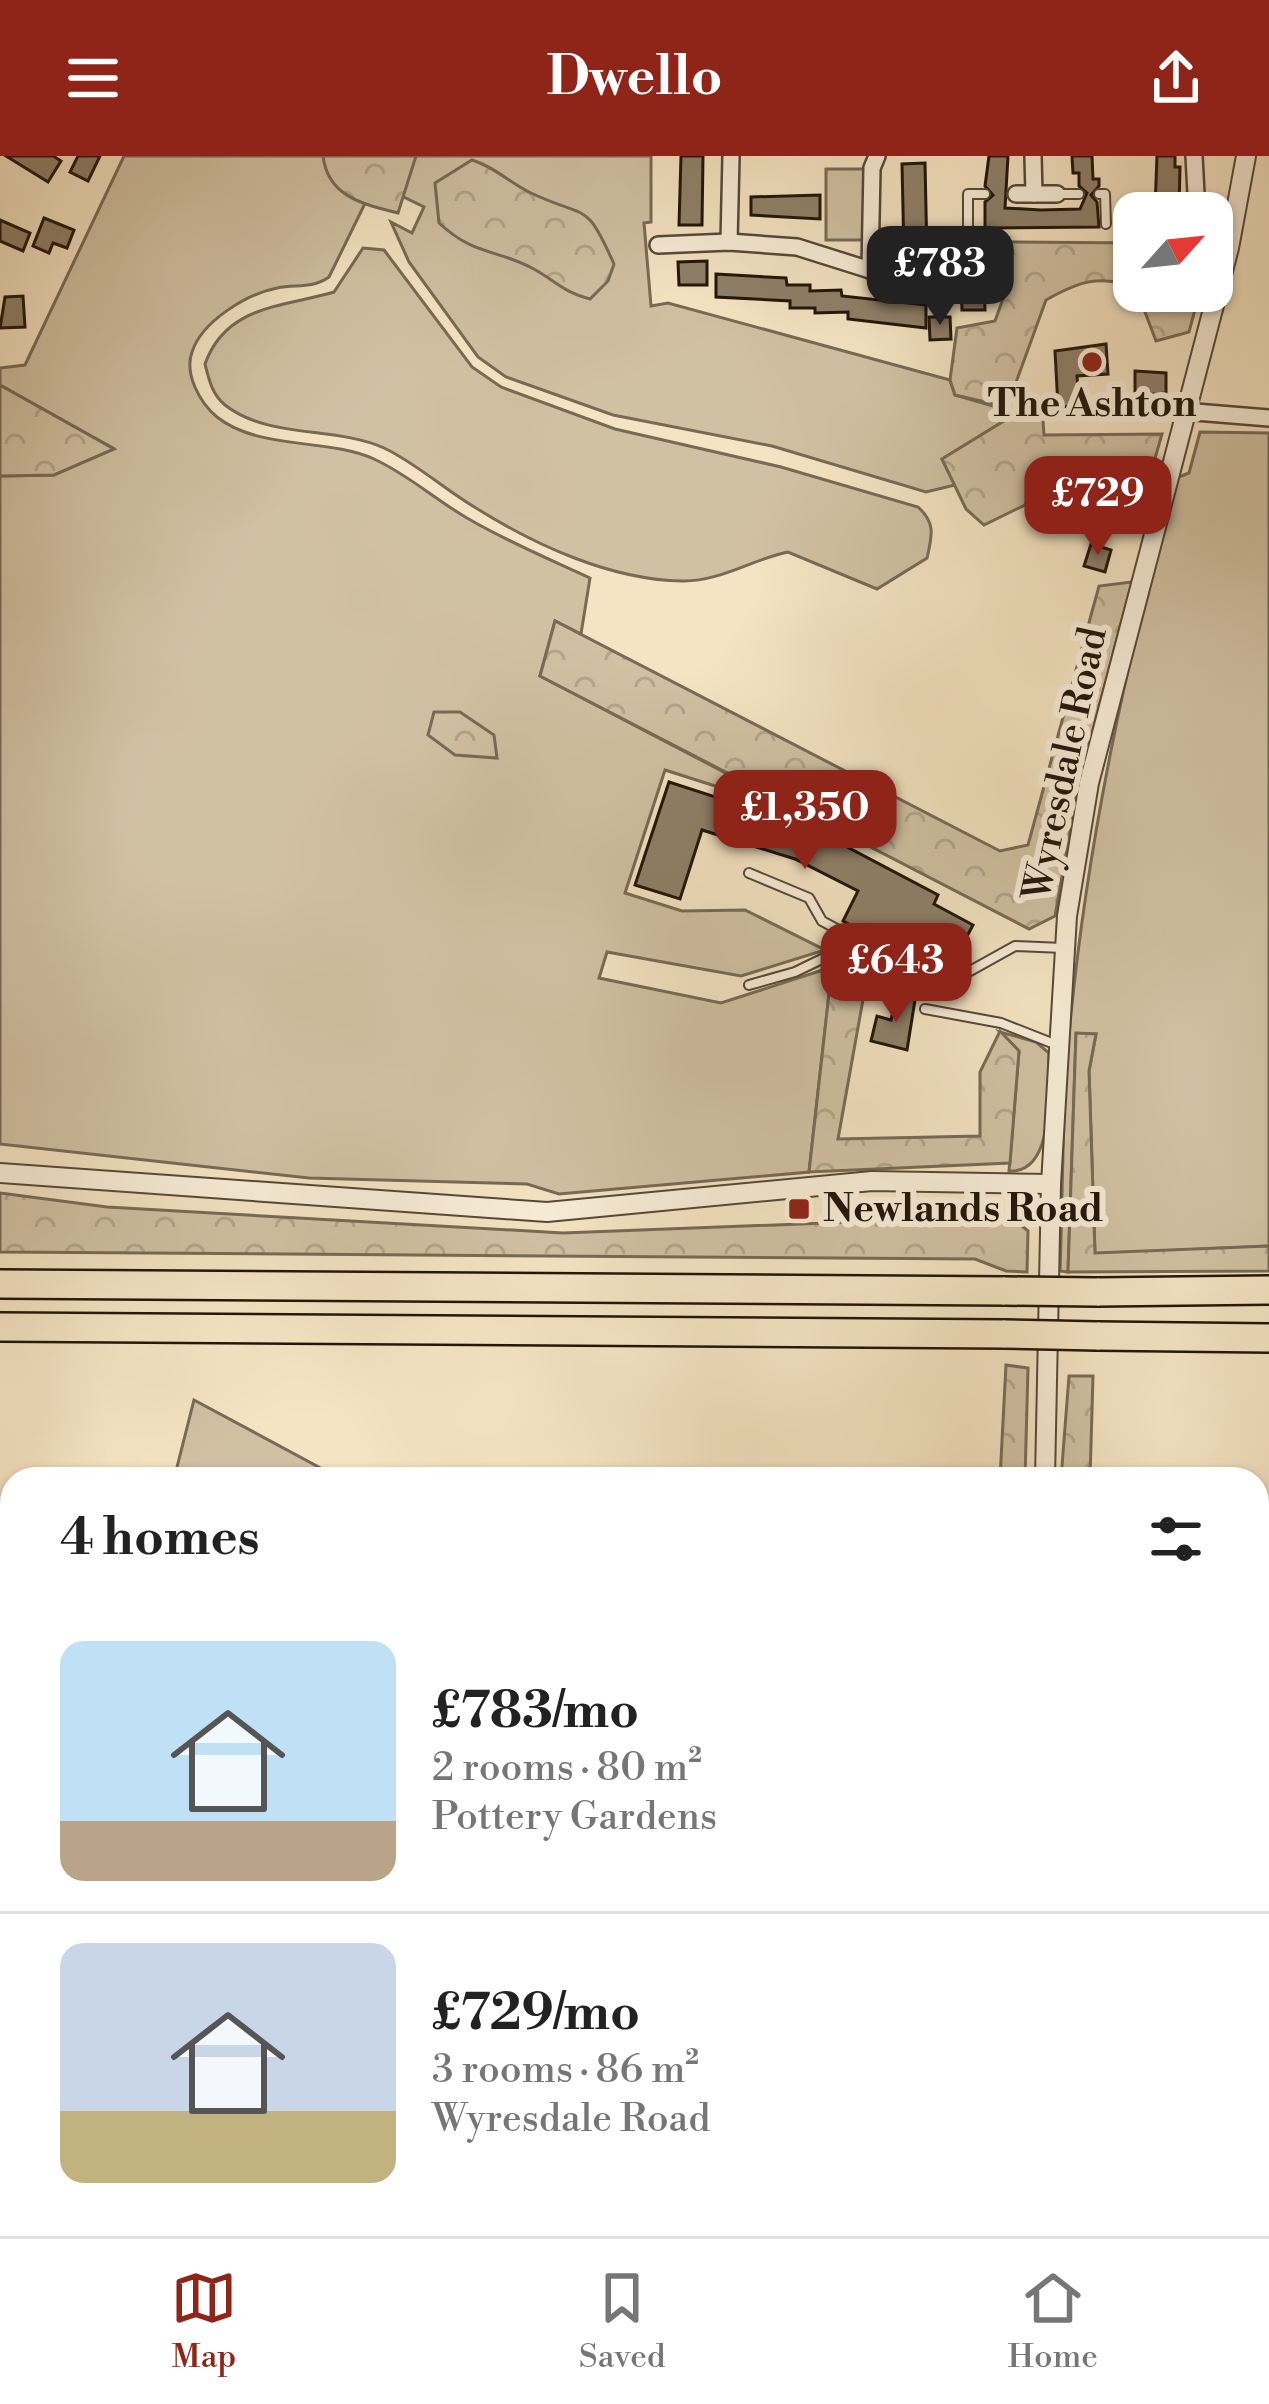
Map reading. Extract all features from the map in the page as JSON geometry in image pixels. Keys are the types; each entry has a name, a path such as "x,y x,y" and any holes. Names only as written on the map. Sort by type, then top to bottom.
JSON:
{"highway":[{"path":"0,1284 1269,1290"},
{"path":"0,1327 1269,1338"}],"street":[{"path":"729,242 731,156"},
{"path":"870,270 877,156"},
{"path":"1033,156 1018,194 1057,194"},
{"path":"1194,156 1196,192"},
{"name":"Wyresdale Road","path":"1046,1467 1051,1184 1065,948 1089,783 1229,248 1246,156"},
{"path":"658,245 729,242 797,248 870,270 936,273 936,284"},
{"path":"1184,410 1269,418"},
{"path":"0,1172 547,1212 872,1181 1051,1184"}],"lane":[{"path":"968,242 968,194 985,194"},
{"path":"1057,194 1079,194"},
{"path":"1099,194 1105,194 1106,224"},
{"path":"749,873 809,898 821,920 943,986 1016,946 1065,948"},
{"path":"749,985 795,972 859,941"},
{"path":"925,1010 1001,1023 1059,1046"}],"green space":[{"path":"124,156 651,156 651,222 644,223 651,306 668,303 950,380 955,395 1017,413 942,459 955,485 926,492 772,446 613,415 506,377 478,357 409,262 391,222 412,233 424,207 375,183 329,277 310,285 265,291 240,303 205,330 192,352 190,369 200,396 217,417 234,427 252,435 374,459 482,526 590,578 581,634 555,621 540,676 806,815 665,770 625,893 682,911 745,910 825,950 741,976 607,952 599,978 721,1003 832,967 809,1172 559,1194 527,1184 309,1178 0,1144 0,476 54,475 113,448 0,385 0,368 25,365"},
{"path":"323,156 416,156 398,213 360,202 340,190"},
{"path":"472,160 590,220 614,264 608,281 590,299 540,272 463,241 439,223 435,183"},
{"path":"826,169 864,169 865,240 826,240"},
{"path":"1008,242 1113,243 1113,282 1089,282 1046,300 1007,407 955,395 950,380 957,328 995,321 1008,285"},
{"path":"363,248 384,250 472,367 501,387 615,429 781,467 918,507 931,530 927,558 877,589 788,552 696,580 628,574 523,535 384,448 261,423 225,405 214,391 205,364 227,330 258,312 334,292"},
{"path":"1145,312 1194,312 1189,332 1156,341"},
{"path":"0,385 114,449 54,475 0,476"},
{"path":"1017,413 1043,420 1044,435 1162,434 1146,490 1042,482 1025,505 984,525 966,509 942,459"},
{"path":"1200,432 1269,433 1269,1246 1095,1254 1089,1071 1096,1034 1076,1034 1068,1272 1060,1271 1067,1055 1099,817 1158,546 1176,478 1189,473"},
{"path":"1132,582 1078,787 1055,916 1029,929 540,676 555,621 1000,851 1028,845 1099,586"},
{"path":"434,712 460,712 494,735 497,758 455,755 428,735"},
{"path":"859,957 915,986 913,993 864,994 838,1139 980,1136 980,1072 1000,1031 1019,1051 1010,1163 809,1172 832,967"},
{"path":"1000,1032 1036,1042 1049,1053 1042,1143 1024,1168 1009,1171 1019,1051"},
{"path":"1076,1033 1096,1034 1089,1071 1095,1253 1269,1246 1269,1271 1068,1272"},
{"path":"0,1193 107,1207 563,1233 1010,1216 1028,1231 1027,1272 1006,1271 975,1259 0,1252"},
{"path":"1006,1365 1028,1368 1025,1467 1001,1467"},
{"path":"1069,1376 1093,1376 1090,1467 1062,1467"},
{"path":"194,1400 319,1467 177,1467"}],"building":[{"path":"6,156 53,156 61,161 48,182"},
{"path":"78,156 100,156 88,181 70,172"},
{"path":"681,156 703,156 702,225 679,225"},
{"path":"989,156 1008,156 1005,208 1041,210 1080,209 1087,193 1079,186 1079,173 1073,173 1072,156 1092,156 1093,179 1099,179 1099,186 1091,195 1097,202 1099,227 985,228 985,202 993,195 985,186"},
{"path":"1157,156 1175,156 1175,167 1180,167 1179,192 1156,192"},
{"path":"925,163 927,255 904,255 902,164"},
{"path":"820,195 820,219 751,215 751,197"},
{"path":"44,218 74,230 67,248 53,243 49,253 33,246"},
{"path":"0,220 30,233 23,251 0,241"},
{"path":"707,261 707,285 679,285 678,262"},
{"path":"716,274 786,278 787,285 810,285 810,291 841,290 842,296 926,305 926,328 848,319 848,312 815,313 815,308 790,308 790,301 716,297"},
{"path":"961,283 984,283 985,310 962,310"},
{"path":"23,296 25,327 0,328 5,297"},
{"path":"929,317 950,317 951,339 930,340"},
{"path":"1106,344 1108,374 1077,376 1079,406 1058,407 1055,351"},
{"path":"1135,371 1166,373 1166,393 1135,396"},
{"path":"1091,544 1111,550 1105,572 1084,566"},
{"path":"669,782 811,828 938,895 934,904 973,925 946,975 843,921 858,891 795,859 702,830 680,899 635,885"},
{"path":"896,996 915,1000 907,1050 871,1041 877,1016 891,1020"}],"place":[{"name":"The Ashton","path":"1092,362"},
{"name":"Newlands Road","path":"799,1209"}]}
